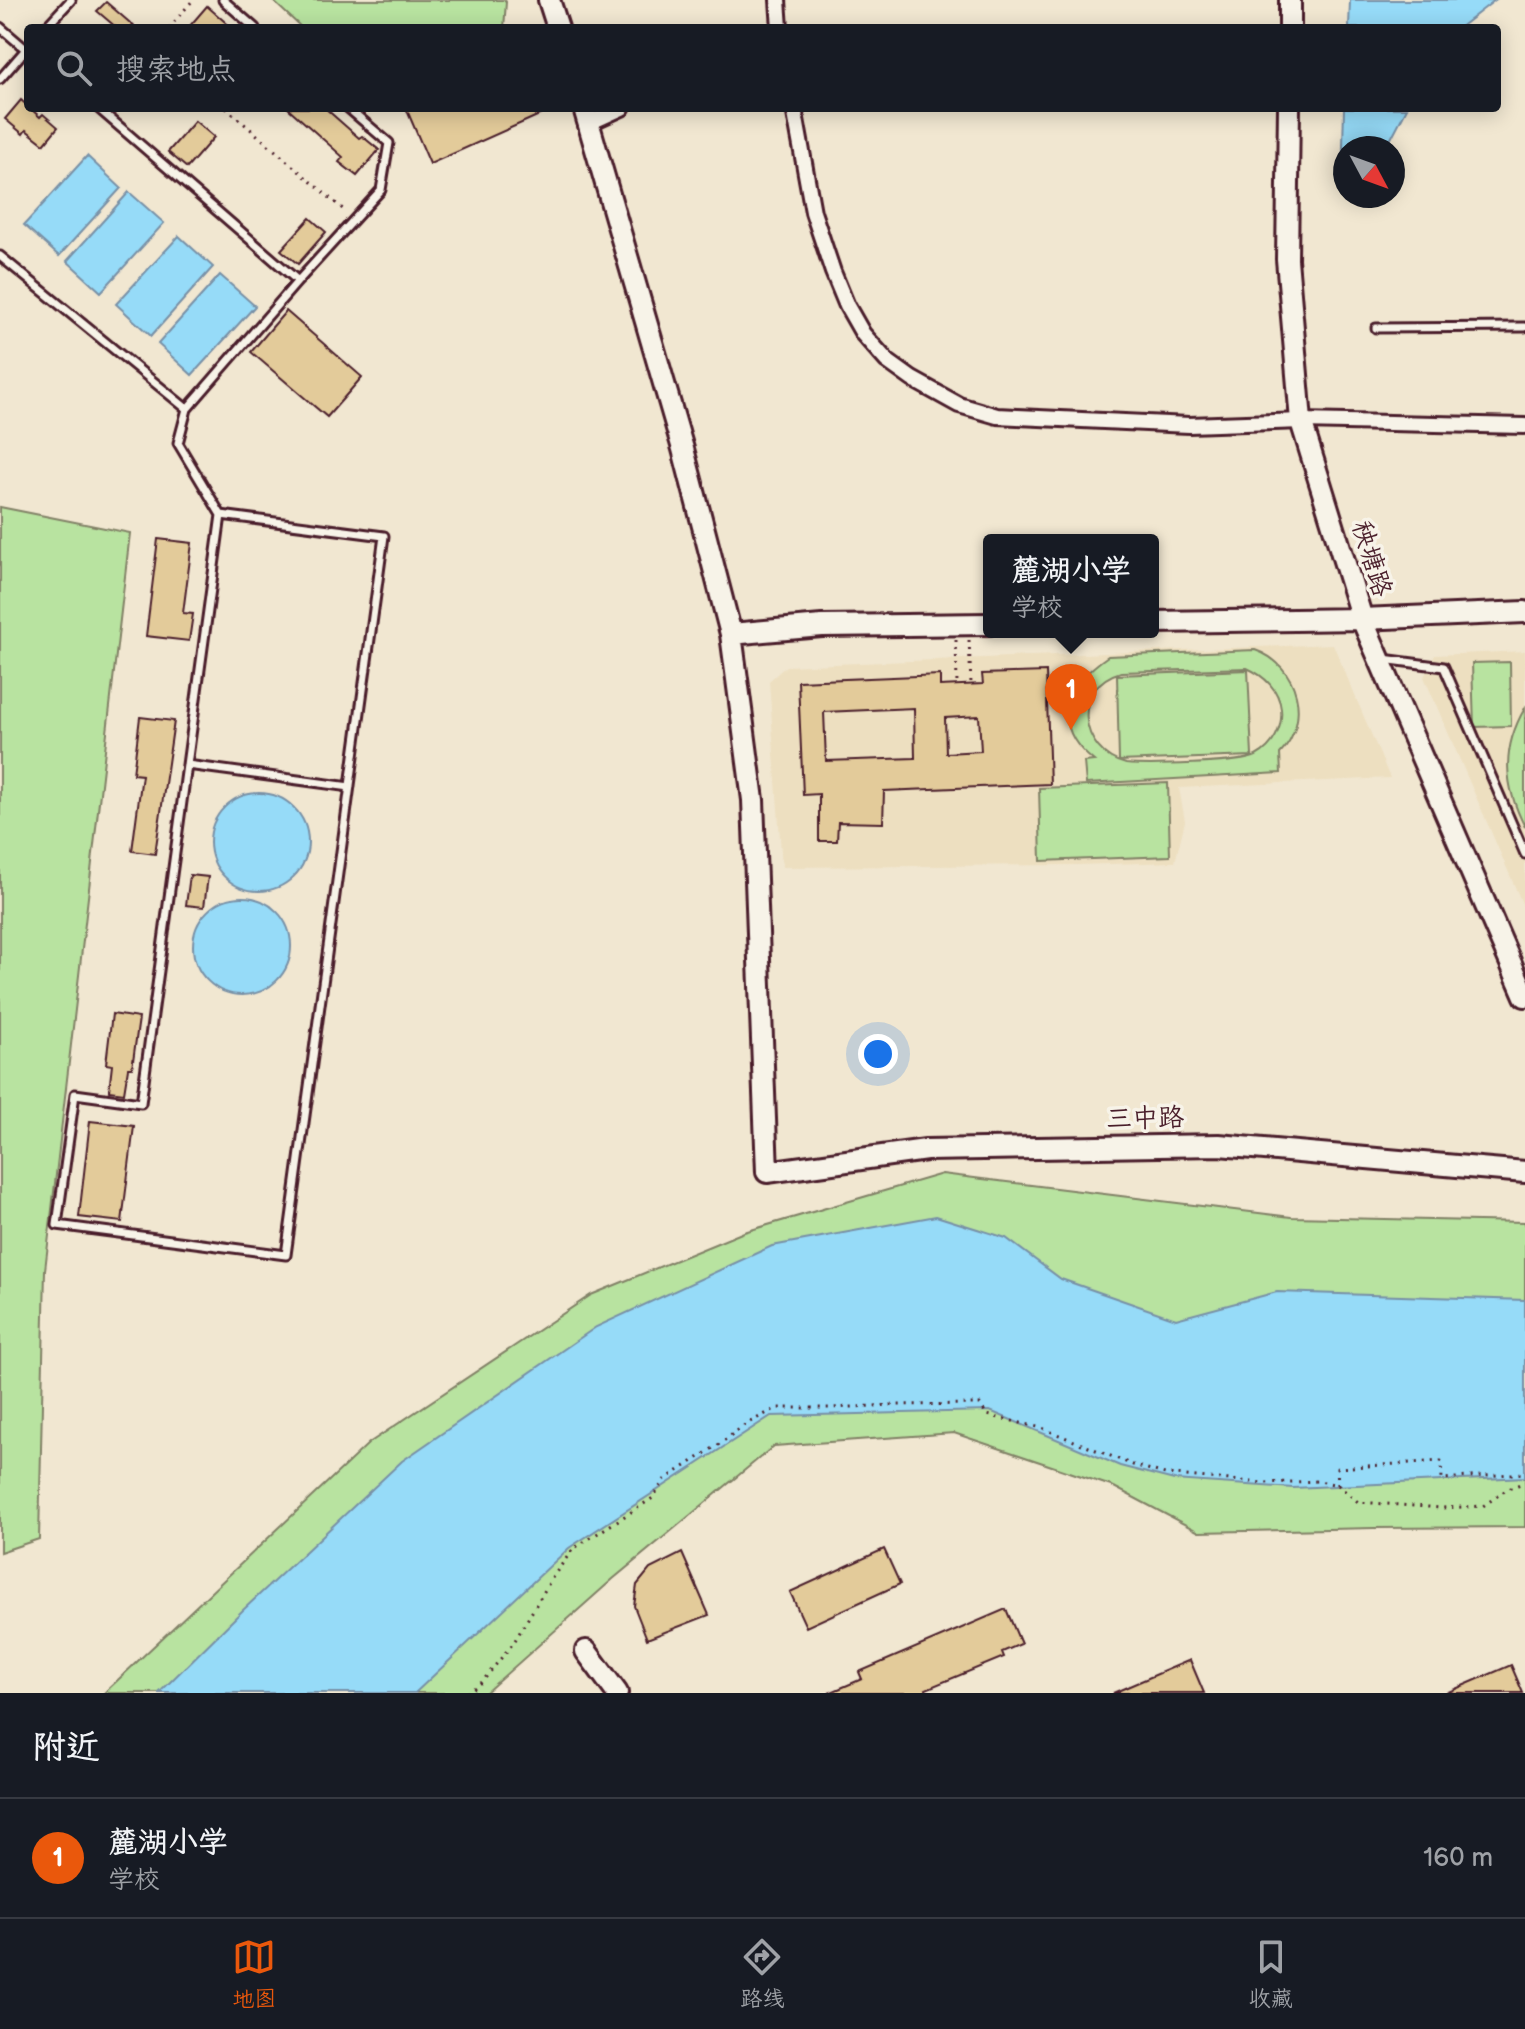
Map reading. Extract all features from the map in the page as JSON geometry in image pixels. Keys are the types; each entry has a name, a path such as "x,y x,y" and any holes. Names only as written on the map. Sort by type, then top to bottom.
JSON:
{"main road":[{"path":"549,0 557,24"},
{"path":"1290,0 1290,24"},
{"name":"秧塘路","path":"1289,112 1287,259 1301,421 1362,619 1525,996"},
{"path":"586,116 683,449 731,634 822,626 971,624"},
{"path":"1159,622 1362,619 1525,612"},
{"name":"三中路","path":"731,634 753,800 767,1172 926,1150 1219,1145 1525,1172"},
{"path":"586,1651 617,1693"}],"street":[{"path":"778,0 780,24"},
{"path":"795,112 813,212 842,294 863,334 887,361 959,405 997,416 1189,425 1301,421 1525,426"}],"lane":[{"path":"49,24 71,0"},
{"path":"223,0 250,24"},
{"path":"0,27 24,47"},
{"path":"0,79 24,52"},
{"path":"103,112 298,281"},
{"path":"221,515 384,536 286,1255 57,1225 75,1094 141,1103 221,515 178,443 187,409 381,190 389,143 353,112"},
{"path":"0,256 187,409"},
{"path":"1376,328 1525,327"},
{"path":"1380,659 1444,667 1525,854"},
{"path":"187,765 350,787"}],"path":[{"path":"172,24 193,0"},
{"path":"231,112 354,218"},
{"path":"971,624 971,684"},
{"path":"957,685 971,624"},
{"path":"467,1693 482,1682 514,1642 573,1549 653,1498 664,1480 746,1424 777,1408 980,1404 987,1415 1042,1428 1133,1465 1165,1474 1263,1483 1319,1481 1338,1485 1358,1502 1442,1508 1483,1506 1506,1490 1525,1482"},
{"path":"1338,1485 1337,1468 1441,1461 1442,1479 1525,1473"}],"shaded area":[{"path":"1333,644 1390,778 1179,788 1185,821 1175,862 782,867 769,681 786,666"},
{"path":"1525,651 1525,910 1424,677 1435,655"}],"green space":[{"path":"272,0 506,2 504,24 298,24"},
{"path":"0,507 130,533 45,1270 39,1539 0,1552"},
{"path":"1255,650 1270,657 1291,681 1298,711 1290,741 1280,754 1281,773 1086,784 1084,762 1094,761 1071,733 1067,719 1068,706 1082,679 1108,656","holes":["1247,668 1274,690 1281,709 1276,736 1256,756 1214,763 1126,764 1098,747 1090,733 1088,704 1094,691 1105,679 1121,672"]},
{"path":"1510,662 1511,726 1474,727 1472,663"},
{"path":"1248,670 1252,756 1119,761 1117,675"},
{"path":"1525,708 1525,827 1513,797 1508,768 1512,738"},
{"path":"1168,783 1170,856 1041,861 1039,788"},
{"path":"942,1174 1291,1217 1525,1222 1525,1527 1199,1532 1114,1487 954,1433 774,1446 613,1579 485,1693 104,1693 369,1443 591,1295 744,1232"}],"water":[{"path":"1350,0 1495,0 1464,24 1349,24"},
{"path":"1344,112 1405,112 1392,136 1343,136"},
{"path":"87,156 121,188 59,256 24,225"},
{"path":"129,192 164,223 101,292 67,261"},
{"path":"179,236 213,267 151,336 116,304"},
{"path":"220,275 255,306 192,375 158,344"},
{"path":"259,793 278,797 293,808 304,823 308,842 304,861 293,876 278,887 259,891 240,887 225,876 214,861 210,842 214,823 225,808 240,797"},
{"path":"242,897 261,901 276,912 287,927 291,946 287,965 276,980 261,991 242,995 223,991 208,980 197,965 193,946 197,927 208,912 223,901"},
{"path":"936,1216 1006,1238 1061,1279 1176,1319 1277,1292 1525,1300 1525,1477 1293,1488 1174,1480 1120,1466 990,1411 771,1416 569,1548 415,1693 159,1693 402,1461 596,1327 772,1246"}],"building":[{"path":"106,2 131,24 112,24 97,11"},
{"path":"207,6 227,24 191,24"},
{"path":"21,100 24,112 34,112 40,117 43,114 58,127 44,144 26,130 23,134 5,119"},
{"path":"292,112 330,112 359,138 362,136 379,150 357,176 339,162 343,157"},
{"path":"408,112 546,112 430,164"},
{"path":"195,121 214,137 187,168 168,152"},
{"path":"310,218 326,232 298,264 281,250"},
{"path":"286,311 362,377 327,417 251,352"},
{"path":"158,539 192,543 183,613 193,614 189,641 146,636"},
{"path":"1046,672 1050,784 884,791 883,823 838,822 837,841 819,841 819,794 803,795 798,681 940,675 940,686 983,684 982,674","holes":["914,708 915,758 826,761 824,712","979,716 981,751 946,753 945,718"]},
{"path":"140,717 174,721 155,854 132,851 142,775 133,774"},
{"path":"190,875 208,877 204,907 186,905"},
{"path":"112,1014 139,1018 132,1068 128,1068 124,1093 109,1091 112,1065 106,1064"},
{"path":"90,1121 134,1126 122,1222 79,1217"},
{"path":"884,1549 900,1584 806,1627 790,1592"},
{"path":"682,1553 709,1615 647,1639 634,1606 637,1585 650,1569"},
{"path":"1006,1609 1021,1644 1002,1652 1004,1657 926,1689 927,1693 829,1693 862,1679 859,1672"},
{"path":"1190,1660 1204,1693 1113,1693"},
{"path":"1511,1665 1523,1693 1446,1693"}],"place":[{"name":"麓湖小学","path":"1071,730"}]}
